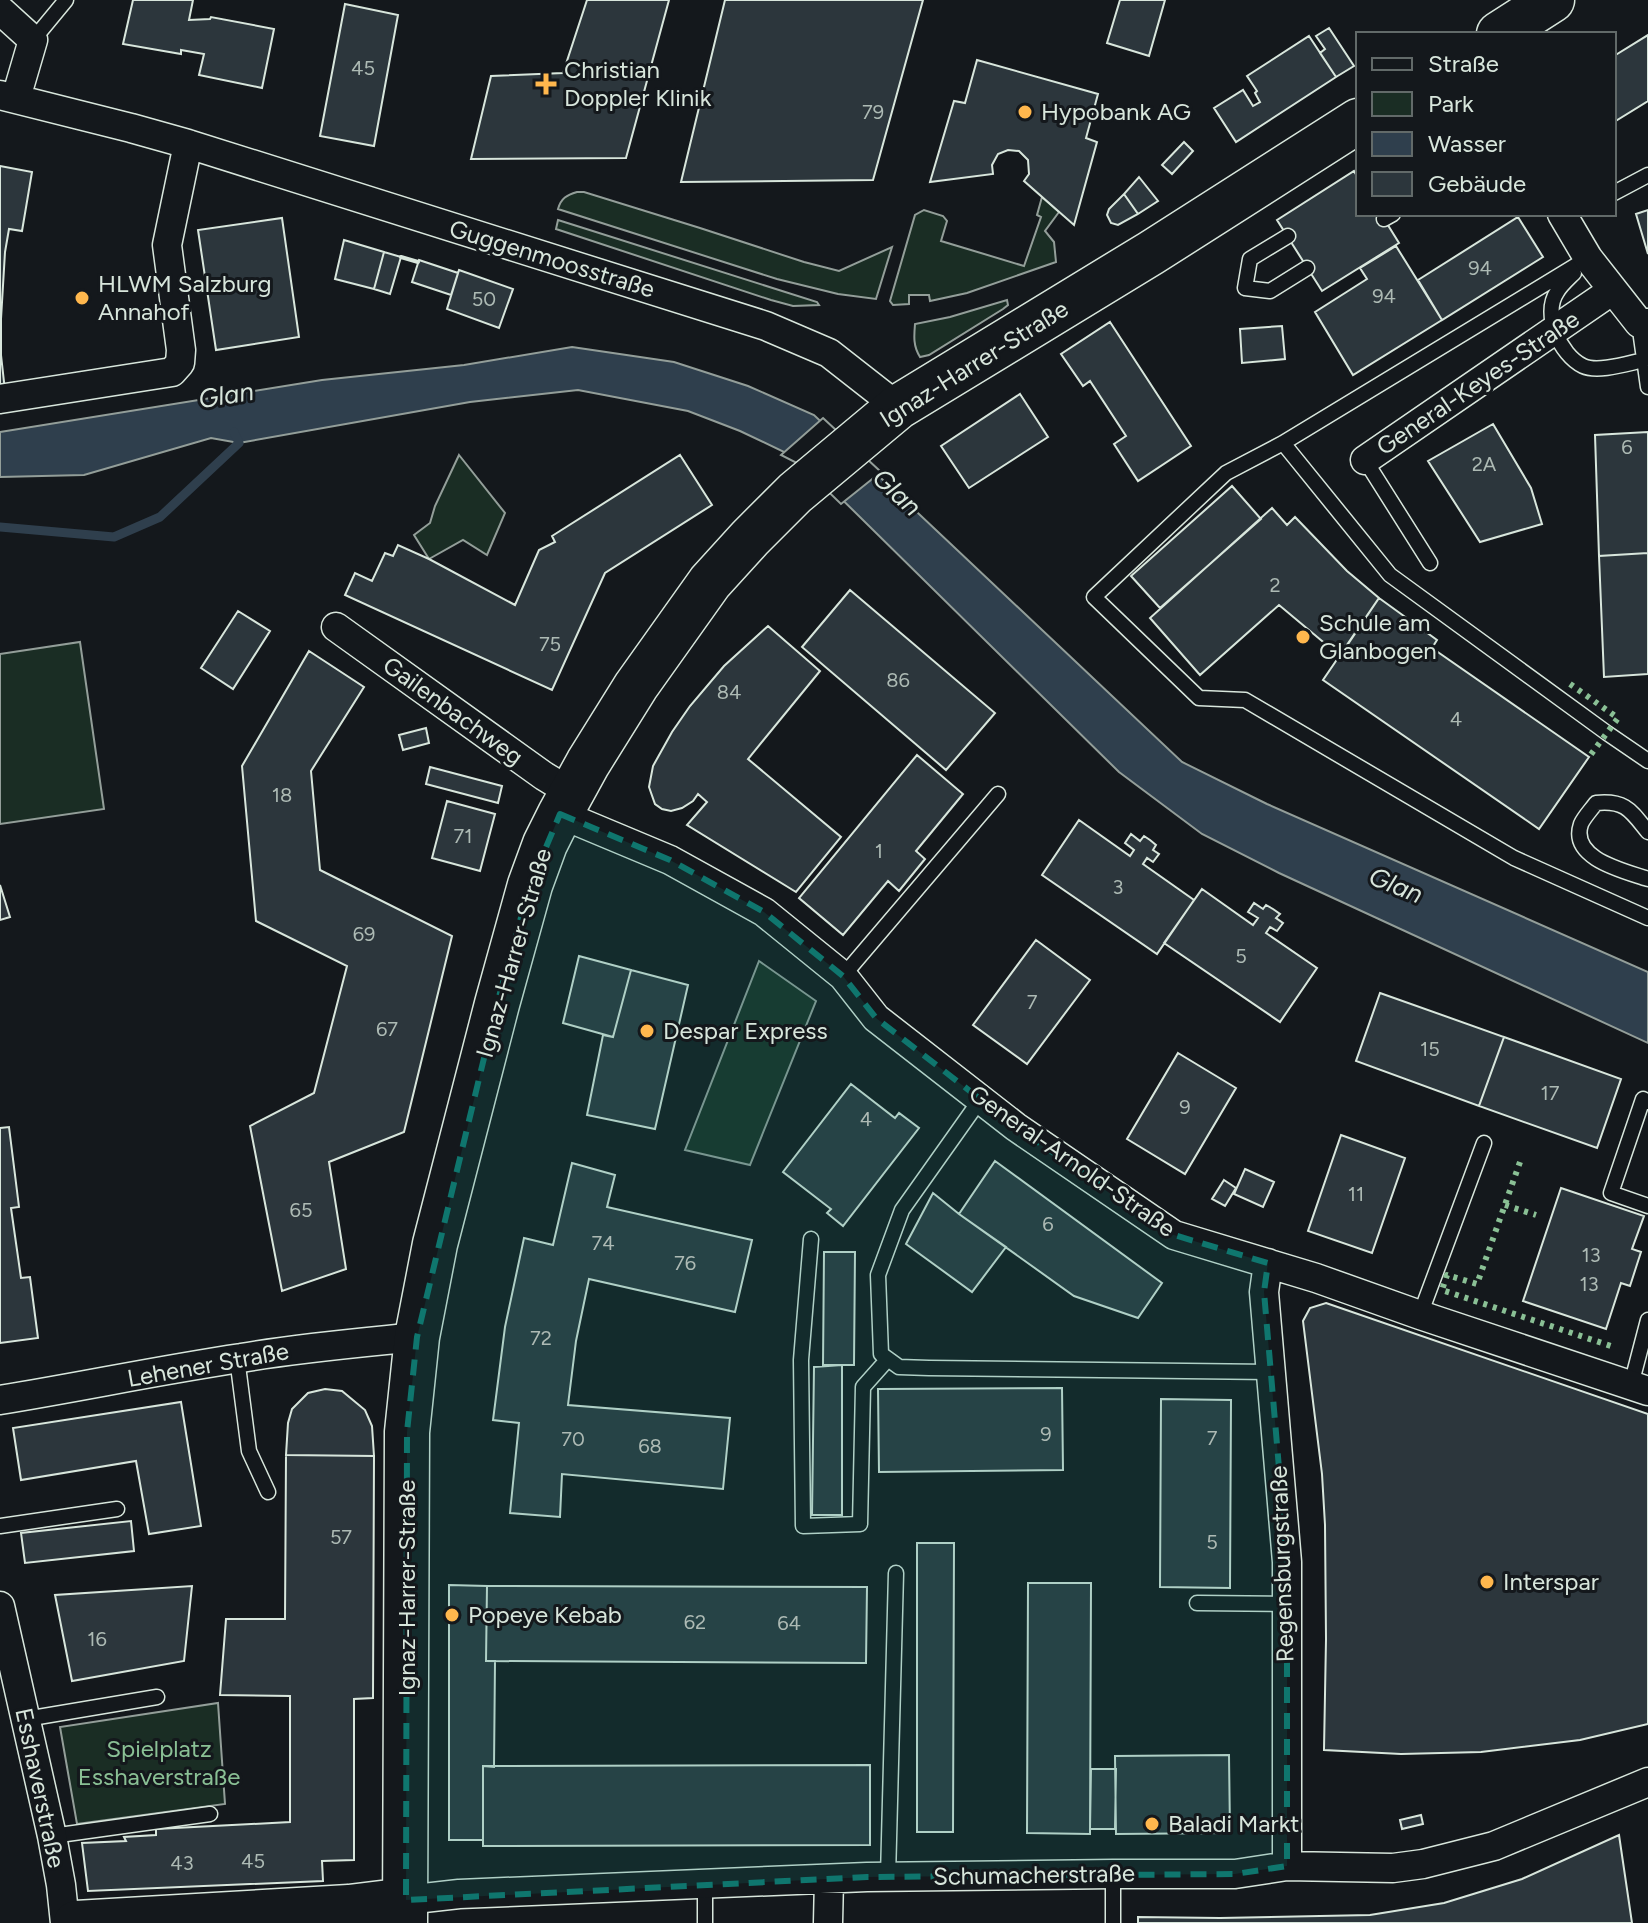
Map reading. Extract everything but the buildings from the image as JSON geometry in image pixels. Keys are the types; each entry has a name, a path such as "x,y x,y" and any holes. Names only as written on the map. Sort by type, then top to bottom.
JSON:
{"main road":[{"path":"1502,32 1552,0"},
{"name":"Ignaz-Harrer-Straße","path":"406,1912 407,1432 417,1337 435,1244 509,959 535,871 566,803 636,686 710,582 795,493 884,419 1356,122"},
{"path":"76,1923 349,1907 406,1912"}],"street":[{"path":"0,10 33,40"},
{"name":"Guggenmoosstraße","path":"33,40 8,96 188,144 766,326 829,353 884,419"},
{"path":"0,399 172,372 180,363 181,350 167,245 188,144"},
{"path":"1568,216 1588,258 1644,323"},
{"name":"General-Keyes-Straße","path":"1365,460 1613,290"},
{"name":"Gailenbachweg","path":"336,627 544,776 566,803"},
{"name":"General-Arnold-Straße","path":"566,803 764,912 843,976 876,1018 980,1100 1174,1235 1268,1263 1640,1388"},
{"name":"Regensburgstraße","path":"1268,1263 1264,1292 1287,1562 1287,1866"},
{"name":"Lehener Straße","path":"0,1400 289,1350 417,1337"},
{"name":"Esshaverstraße","path":"0,1606 52,1836 65,1923"},
{"name":"Schumacherstraße","path":"406,1912 459,1894 888,1877 1235,1874 1287,1866 1393,1868 1423,1864 1494,1846 1648,1782"},
{"path":"828,1923 829,1879"}],"lane":[{"path":"33,40 66,0"},
{"path":"1616,192 1648,175"},
{"path":"1288,236 1250,259 1245,288 1270,291 1307,268"},
{"path":"1588,258 1555,293 1551,320 1565,353 1585,367 1615,367 1644,360"},
{"path":"1588,258 1283,443 1226,473 1094,597 1199,698 1245,700 1514,858 1648,918"},
{"path":"1644,323 1648,387"},
{"path":"1283,443 1390,575 1648,761"},
{"name":"General-Keyes-Straße","path":"1365,460 1430,563"},
{"path":"843,976 998,794"},
{"path":"1648,832 1629,808 1610,802 1596,803 1582,821 1579,834 1585,848 1598,861 1648,879"},
{"path":"1648,1102 1643,1099 1611,1193 1648,1206"},
{"path":"980,1100 902,1210 878,1275 881,1354 899,1367 1271,1372"},
{"path":"1420,1315 1484,1143"},
{"path":"811,1239 801,1360 803,1526 860,1524 863,1387 888,1359"},
{"path":"1640,1388 1648,1320"},
{"path":"237,1358 249,1451 268,1492"},
{"path":"0,1526 117,1509"},
{"path":"888,1877 896,1573"},
{"path":"1197,1603 1287,1604"},
{"path":"26,1719 157,1697"},
{"path":"52,1836 210,1814"},
{"path":"1113,1874 1113,1923"},
{"path":"705,1885 705,1923"}],"highlighted area":[{"path":"560,814 670,860 764,912 843,976 876,1018 1016,1127 1174,1235 1268,1263 1264,1292 1287,1562 1287,1866 1235,1874 867,1877 406,1900 407,1432 417,1337 497,1004 530,885"}],"green space":[{"path":"577,192 839,271 892,247 876,299 838,294 777,279 558,209 565,198"},
{"path":"1042,197 1059,212 1045,231 1054,242 1056,262 967,293 930,301 929,295 909,295 909,304 893,305 890,301 915,215 924,210 943,216 947,221 941,241 1024,266 1041,217 1037,215"},
{"path":"558,220 819,305 793,306 771,300 556,229"},
{"path":"1007,300 1008,305 1003,309 929,355 920,357 915,345 915,324"},
{"path":"459,455 505,513 487,555 463,540 429,559 414,535 430,523"},
{"path":"80,642 104,809 0,824 0,654"},
{"path":"759,961 816,1001 750,1165 685,1150"},
{"name":"Spielplatz Esshaverstraße","path":"218,1703 225,1804 77,1824 60,1727"}],"water":[{"name":"Glan","path":"572,347 674,362 748,386 814,415 1182,762 1267,804 1648,972 1648,1043 1279,873 1202,834 1119,772 803,461 688,411 578,390 470,402 239,443 211,438 84,475 0,477 0,432 322,380 464,365"}],"pier":[{"path":"823,418 881,472 841,504 801,465 781,455"}],"waterway":[{"path":"0,527 114,537 160,517 239,443 234,432"}],"hedge":[{"path":"1570,684 1618,718 1589,757"},
{"path":"1520,1162 1477,1284 1447,1275 1442,1290 1614,1347"},
{"path":"1505,1205 1536,1215"}],"wall":[{"path":"401,257 418,262"}],"place":[{"name":"Christian Doppler Klinik","path":"546,84"},
{"name":"Hypobank AG","path":"1025,112"},
{"name":"HLWM Salzburg Annahof","path":"82,298"},
{"name":"Schule am Glanbogen","path":"1303,637"},
{"name":"Despar Express","path":"647,1031"},
{"name":"Interspar","path":"1487,1582"},
{"name":"Popeye Kebab","path":"452,1615"},
{"name":"Baladi Markt","path":"1152,1824"}]}
